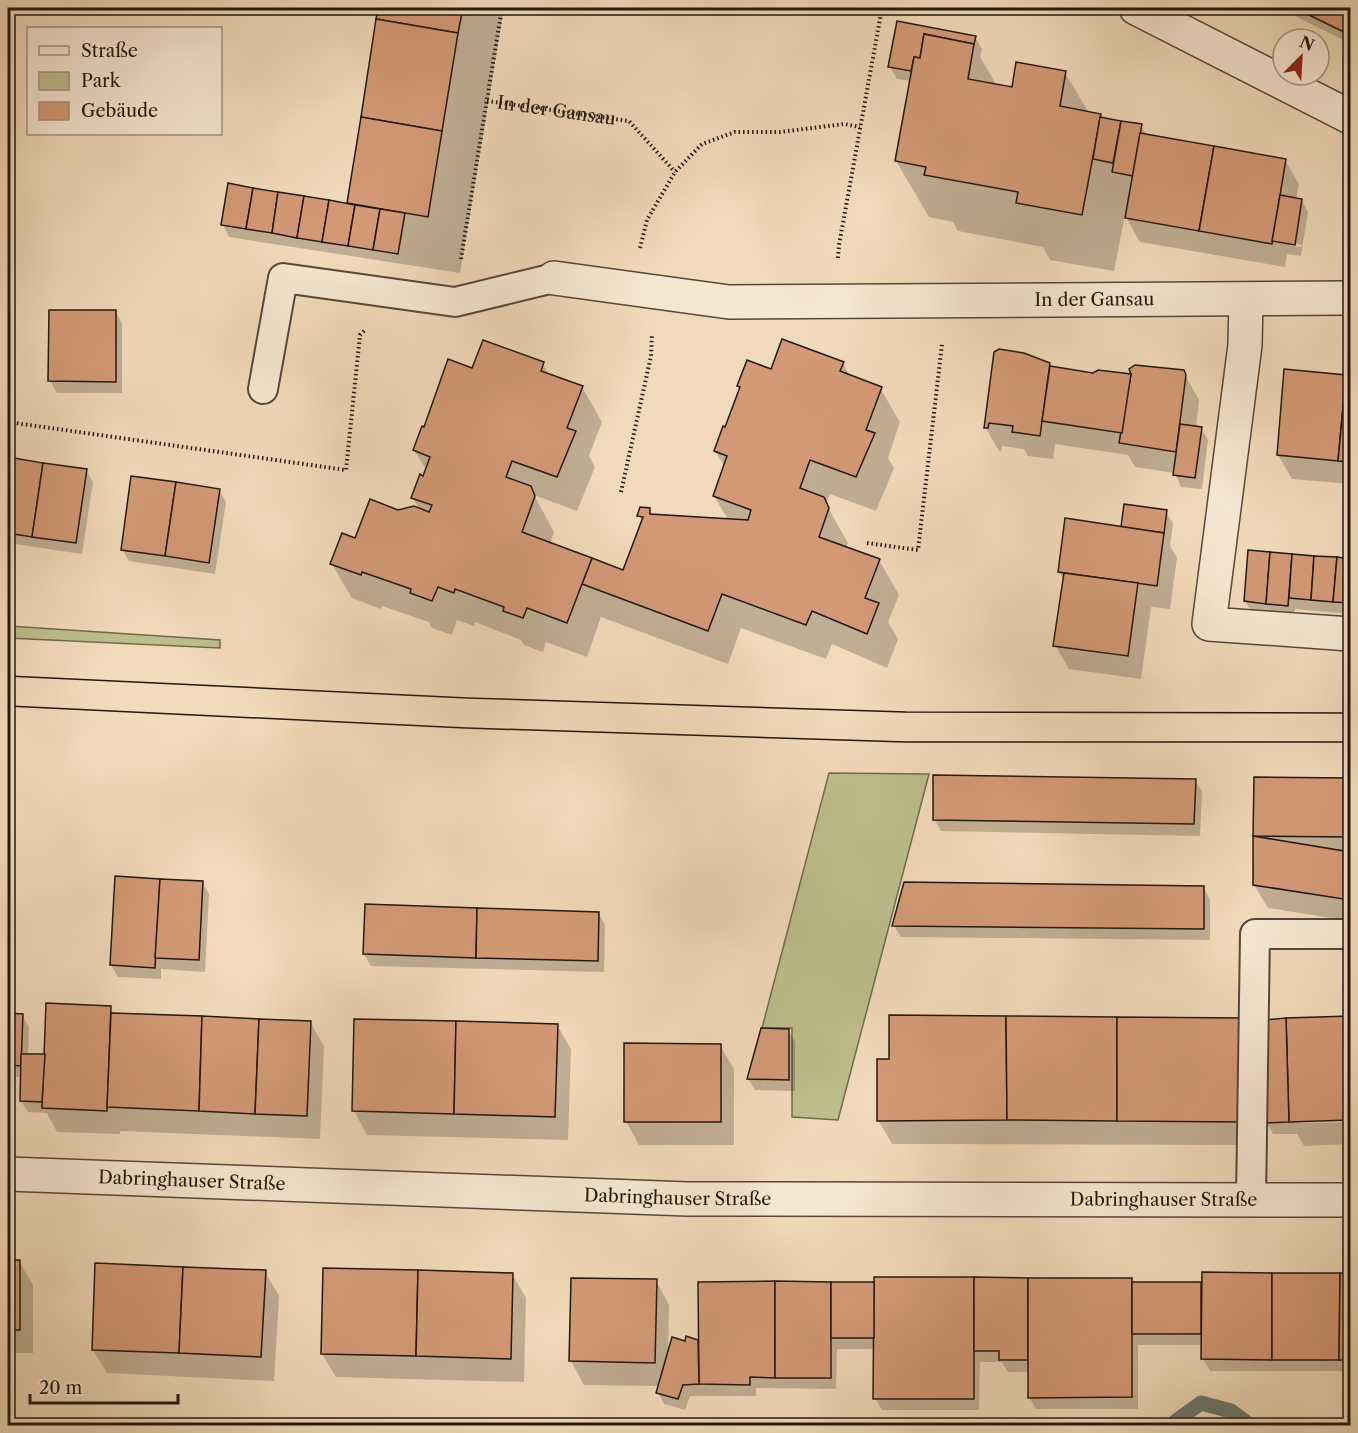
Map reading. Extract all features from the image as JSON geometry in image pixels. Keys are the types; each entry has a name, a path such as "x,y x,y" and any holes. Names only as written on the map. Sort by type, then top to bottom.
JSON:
{"street":[{"path":"1136,8 1350,117"},
{"name":"In der Gansau","path":"554,278 729,302 1350,298"},
{"path":"1246,300 1245,345 1209,624 1350,634"},
{"name":"Dabringhauser Straße","path":"8,1174 688,1199 1350,1200"}],"lane":[{"path":"263,389 283,278 454,302 554,278"},
{"path":"1251,1200 1255,934 1350,934"}],"path":[{"name":"In der Gansau","path":"454,302 502,8"},
{"path":"838,301 838,245 882,8"},
{"name":"In der Gansau","path":"487,101 629,121 675,172"},
{"path":"621,492 651,357 642,290 648,220 675,172 702,144 735,132 780,132 844,124 860,127"},
{"path":"867,543 918,550 946,301"}],"green space":[{"path":"8,626 220,640 220,648 8,638"},
{"path":"829,773 929,774 838,1120 792,1117 792,1028 762,1028"}],"building":[{"path":"378,8 463,8 458,33 376,19"},
{"path":"1294,8 1350,8 1350,35 1305,13"},
{"path":"376,19 458,33 442,131 361,117"},
{"path":"897,21 976,36 974,44 924,34 920,58 914,57 911,71 888,67"},
{"path":"924,34 974,44 968,79 1012,87 1016,62 1066,71 1060,106 1101,114 1082,215 1016,203 1018,192 924,175 926,167 895,161 914,57 920,58"},
{"path":"361,117 442,131 428,217 347,203"},
{"path":"1100,117 1121,121 1113,163 1093,159"},
{"path":"1121,121 1142,124 1133,176 1112,172"},
{"path":"1140,133 1214,146 1199,231 1125,218"},
{"path":"1214,146 1286,159 1272,244 1199,231"},
{"path":"228,183 253,188 246,229 221,225"},
{"path":"253,188 278,192 272,233 246,229"},
{"path":"278,192 304,196 297,238 272,233"},
{"path":"1280,195 1302,199 1295,245 1272,241"},
{"path":"304,196 329,200 322,242 297,238"},
{"path":"329,200 355,205 348,246 322,242"},
{"path":"355,205 380,209 373,250 348,246"},
{"path":"380,209 405,213 398,254 373,250"},
{"path":"49,310 116,310 116,382 48,381"},
{"path":"782,339 844,362 840,371 882,387 866,430 875,433 856,477 810,460 800,488 824,497 829,508 819,537 880,559 865,598 879,603 867,634 812,611 806,625 722,594 708,631 582,584 592,558 623,570 643,517 637,516 640,507 650,508 650,514 748,520 751,510 713,496 727,456 714,451 740,387 737,386 747,360 771,369"},
{"path":"483,340 544,362 541,371 583,386 567,428 576,431 557,477 512,461 506,477 531,486 535,496 522,532 592,558 567,623 527,608 523,618 503,611 504,607 455,589 454,593 438,587 432,601 410,593 411,589 330,564 342,533 355,538 370,499 398,510 414,506 429,512 432,505 411,498 420,474 423,476 430,457 413,450 422,426 424,427 448,359 472,368"},
{"path":"999,349 1024,353 1050,363 1040,436 1012,432 1013,426 989,423 988,428 984,428 994,352"},
{"path":"1135,365 1184,370 1186,375 1176,452 1119,443 1131,374 1129,369"},
{"path":"1050,366 1093,373 1098,370 1131,374 1122,433 1042,421"},
{"path":"1284,369 1346,375 1338,461 1277,455"},
{"path":"1346,375 1350,375 1350,462 1338,461"},
{"path":"1180,424 1202,427 1195,478 1173,475"},
{"path":"8,457 43,463 32,537 8,533"},
{"path":"43,463 87,469 76,543 32,537"},
{"path":"131,476 176,482 165,556 121,550"},
{"path":"176,482 220,489 209,563 165,556"},
{"path":"1124,504 1167,510 1164,533 1121,527"},
{"path":"1065,518 1164,533 1157,586 1058,572"},
{"path":"1248,550 1270,552 1266,604 1244,601"},
{"path":"1270,552 1292,554 1288,606 1266,604"},
{"path":"1292,554 1314,556 1311,600 1289,598"},
{"path":"1314,556 1337,557 1333,602 1311,600"},
{"path":"1337,557 1350,559 1350,603 1333,602"},
{"path":"1064,573 1138,583 1128,656 1053,646"},
{"path":"933,775 1196,779 1194,824 933,820"},
{"path":"1254,777 1350,778 1350,837 1253,836"},
{"path":"1253,836 1350,852 1350,900 1253,885"},
{"path":"115,876 160,879 155,968 110,965"},
{"path":"160,879 203,881 199,960 155,958"},
{"path":"904,882 1204,886 1204,929 892,926"},
{"path":"365,904 477,908 476,958 363,954"},
{"path":"477,908 599,912 598,961 476,958"},
{"path":"46,1003 111,1006 107,1111 42,1108"},
{"path":"8,1013 23,1014 21,1066 8,1065"},
{"path":"111,1013 202,1016 199,1111 107,1107"},
{"path":"889,1015 1006,1016 1007,1120 877,1121 877,1059 889,1059"},
{"path":"202,1016 259,1019 255,1114 199,1111"},
{"path":"1006,1016 1117,1017 1117,1121 1007,1120"},
{"path":"1350,1016 1350,1120 1289,1122 1286,1018"},
{"path":"1117,1017 1243,1018 1242,1122 1117,1121"},
{"path":"1286,1018 1289,1122 1264,1123 1263,1020"},
{"path":"259,1019 311,1021 307,1116 255,1114"},
{"path":"354,1019 456,1021 454,1114 352,1111"},
{"path":"456,1021 558,1024 555,1117 454,1114"},
{"path":"761,1028 789,1029 789,1080 747,1079"},
{"path":"624,1043 721,1044 721,1122 624,1122"},
{"path":"21,1054 45,1054 42,1102 20,1101"},
{"path":"8,1260 20,1260 20,1330 8,1330"},
{"path":"95,1263 183,1267 179,1353 92,1350"},
{"path":"183,1267 266,1270 261,1357 179,1353"},
{"path":"323,1268 418,1270 416,1356 321,1354"},
{"path":"418,1270 513,1273 511,1359 416,1356"},
{"path":"1202,1272 1272,1273 1272,1360 1201,1359"},
{"path":"1272,1273 1340,1273 1339,1360 1272,1360"},
{"path":"1340,1273 1350,1273 1350,1360 1339,1360"},
{"path":"874,1277 974,1277 974,1399 873,1399"},
{"path":"974,1277 1028,1278 1028,1360 999,1360 999,1351 974,1351"},
{"path":"571,1278 657,1279 655,1363 569,1361"},
{"path":"1028,1278 1132,1278 1132,1397 1028,1398"},
{"path":"775,1281 775,1378 750,1377 750,1385 699,1384 698,1282"},
{"path":"775,1281 831,1282 831,1378 775,1378"},
{"path":"831,1282 874,1282 874,1338 831,1338"},
{"path":"1132,1282 1201,1282 1201,1334 1132,1334"},
{"path":"686,1336 698,1340 699,1384 683,1385 678,1399 656,1393 672,1337 685,1341"},
{"path":"304,1419 509,1425 304,1426"}],"waterway":[{"path":"1173,1426 1176,1421 1201,1403 1231,1411 1251,1426"}],"tram line":[{"path":"8,676 468,698 906,712 1350,713"},
{"path":"8,706 466,728 906,742 1350,742"}]}
